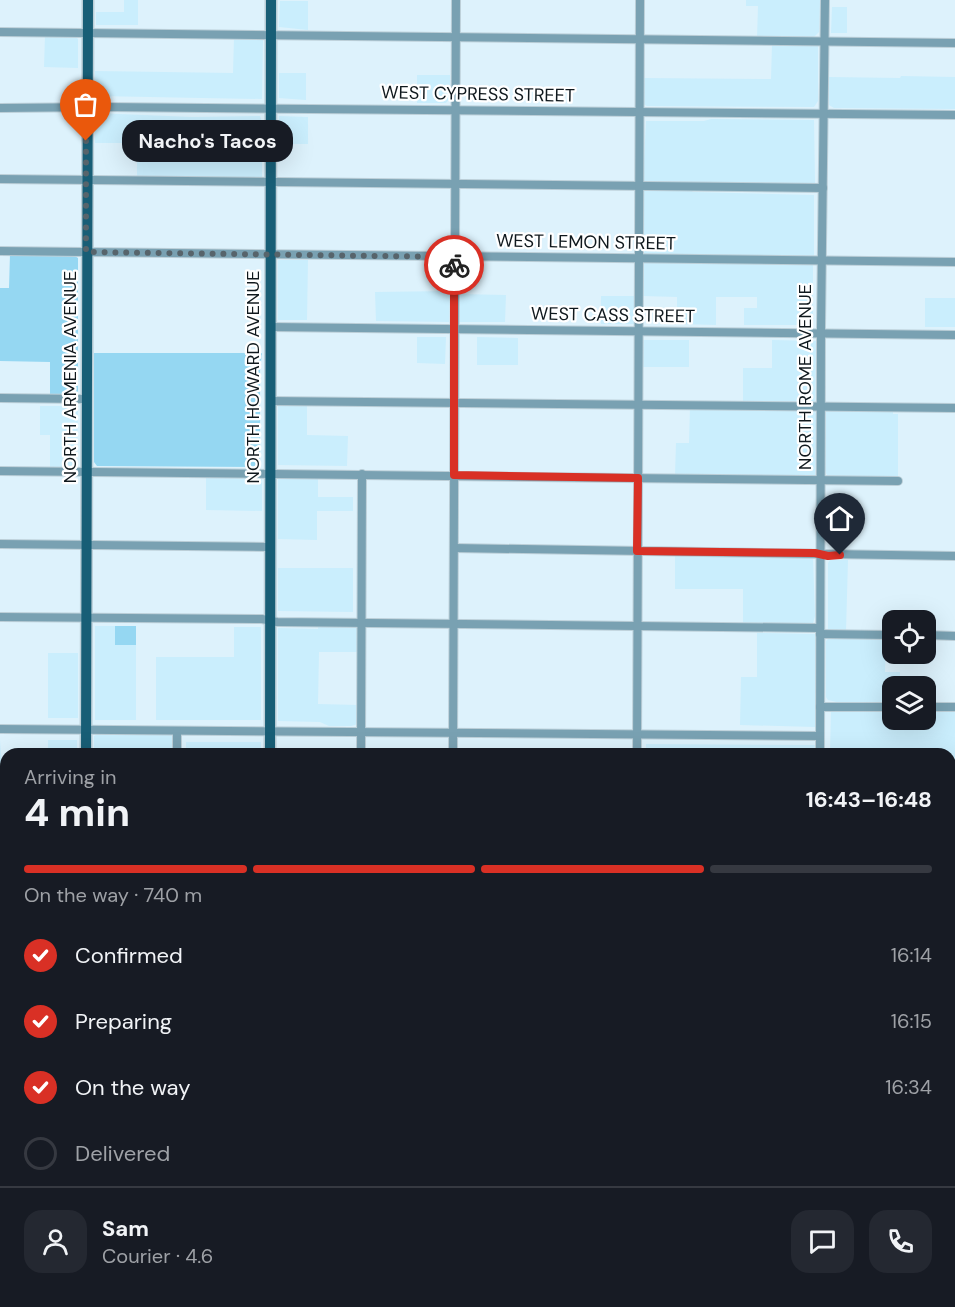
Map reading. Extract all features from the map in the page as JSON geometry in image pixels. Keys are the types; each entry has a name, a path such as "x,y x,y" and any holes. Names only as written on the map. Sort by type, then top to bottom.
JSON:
{"main road":[{"name":"NORTH ARMENIA AVENUE","path":"86,748 88,0"},
{"name":"NORTH HOWARD AVENUE","path":"270,748 271,0"}],"street":[{"path":"453,748 456,0"},
{"path":"637,748 640,0"},
{"name":"NORTH ROME AVENUE","path":"820,748 825,0"},
{"path":"0,32 955,43"},
{"name":"WEST CYPRESS STREET","path":"0,108 86,106 955,115"},
{"path":"0,179 823,188"},
{"name":"WEST LEMON STREET","path":"0,251 955,262"},
{"name":"WEST CASS STREET","path":"270,327 955,335"},
{"path":"0,398 86,399"},
{"path":"270,400 955,408"},
{"path":"0,471 898,481"},
{"path":"362,474 362,748"},
{"path":"0,544 270,547"},
{"path":"454,548 955,556"},
{"path":"0,617 637,626 882,635"},
{"path":"936,635 955,636"},
{"path":"820,707 882,707"},
{"path":"936,707 955,707"},
{"path":"0,729 820,736"},
{"path":"177,730 177,748"}],"shaded area":[{"path":"124,0 138,0 138,25 96,25 96,12 124,12"},
{"path":"746,0 820,0 819,32 813,38 757,38 758,6 746,6"},
{"path":"280,1 308,1 308,30 279,27"},
{"path":"832,7 847,7 847,33 831,33"},
{"path":"45,35 75,36 78,39 78,68 44,67"},
{"path":"234,37 263,39 262,99 95,96 95,71 233,73"},
{"path":"772,44 818,46 818,101 814,107 647,106 643,104 644,78 771,79"},
{"path":"279,73 306,73 306,100 279,98"},
{"path":"417,75 450,75 449,99 446,103 417,103"},
{"path":"901,76 955,77 955,109 834,108 829,105 829,77 900,78"},
{"path":"95,113 192,117 260,116 262,122 262,177 137,177 137,143 95,143"},
{"path":"279,116 308,117 308,144 279,144"},
{"path":"814,120 815,183 643,182 646,121"},
{"path":"688,188 693,192 814,195 814,257 645,255 643,253 643,189"},
{"path":"10,254 73,255 78,258 78,393 75,395 50,395 50,362 0,361 0,288 9,288"},
{"path":"278,260 308,260 307,320 278,320"},
{"path":"643,262 813,264 813,325 744,325 744,308 757,308 757,297 716,297 716,325 677,324 677,297 643,296"},
{"path":"450,291 449,322 376,321 375,292"},
{"path":"458,294 506,295 505,322 458,322"},
{"path":"601,296 635,296 635,324 601,324"},
{"path":"925,298 955,298 955,327 925,327"},
{"path":"417,337 446,337 445,364 417,363"},
{"path":"477,337 518,338 518,365 477,365"},
{"path":"641,340 689,340 689,367 641,367"},
{"path":"772,340 816,341 815,401 743,403 743,368 772,368"},
{"path":"94,353 262,353 260,467 97,466 94,462"},
{"path":"307,403 307,435 348,436 347,466 278,465 278,404"},
{"path":"40,406 78,408 77,467 50,469 50,435 40,435"},
{"path":"690,407 810,409 814,411 816,414 815,475 813,477 675,475 676,443 689,443"},
{"path":"826,411 893,411 893,414 898,414 898,478 828,477 825,471"},
{"path":"206,476 262,476 262,511 206,510"},
{"path":"278,477 318,477 318,497 353,497 353,511 317,511 317,540 278,539"},
{"path":"675,553 813,557 815,616 813,623 743,623 743,589 675,589"},
{"path":"830,560 848,560 846,631 828,631 828,563"},
{"path":"278,568 353,568 353,612 278,611"},
{"path":"95,626 115,626 115,645 136,645 136,720 95,720"},
{"path":"115,626 136,626 136,645 115,645"},
{"path":"234,627 261,627 261,720 156,720 156,657 234,657"},
{"path":"318,627 357,627 358,629 358,652 319,652 318,704 358,705 358,724 329,726 320,722 278,721 278,628 318,629"},
{"path":"757,633 815,634 815,727 740,725 741,677 757,677"},
{"path":"829,638 882,638 882,664 885,664 885,672 900,672 900,676 882,676 882,704 841,703 828,700 826,697 826,641"},
{"path":"48,653 78,653 78,718 48,718"},
{"path":"831,709 882,710 882,730 936,730 936,710 955,710 955,748 830,748"},
{"path":"98,734 169,734 174,737 175,748 94,748 94,736"},
{"path":"48,740 77,740 77,748 48,748"},
{"path":"186,742 261,742 261,748 186,748"},
{"path":"646,744 815,745 815,748 646,748"}],"way so far":[{"path":"86,141 86,252 454,257 454,265"}],"place":[{"name":"Nacho's Tacos","path":"86,141"}],"route":[{"path":"454,265 454,475 638,478 637,551 840,555"}]}
